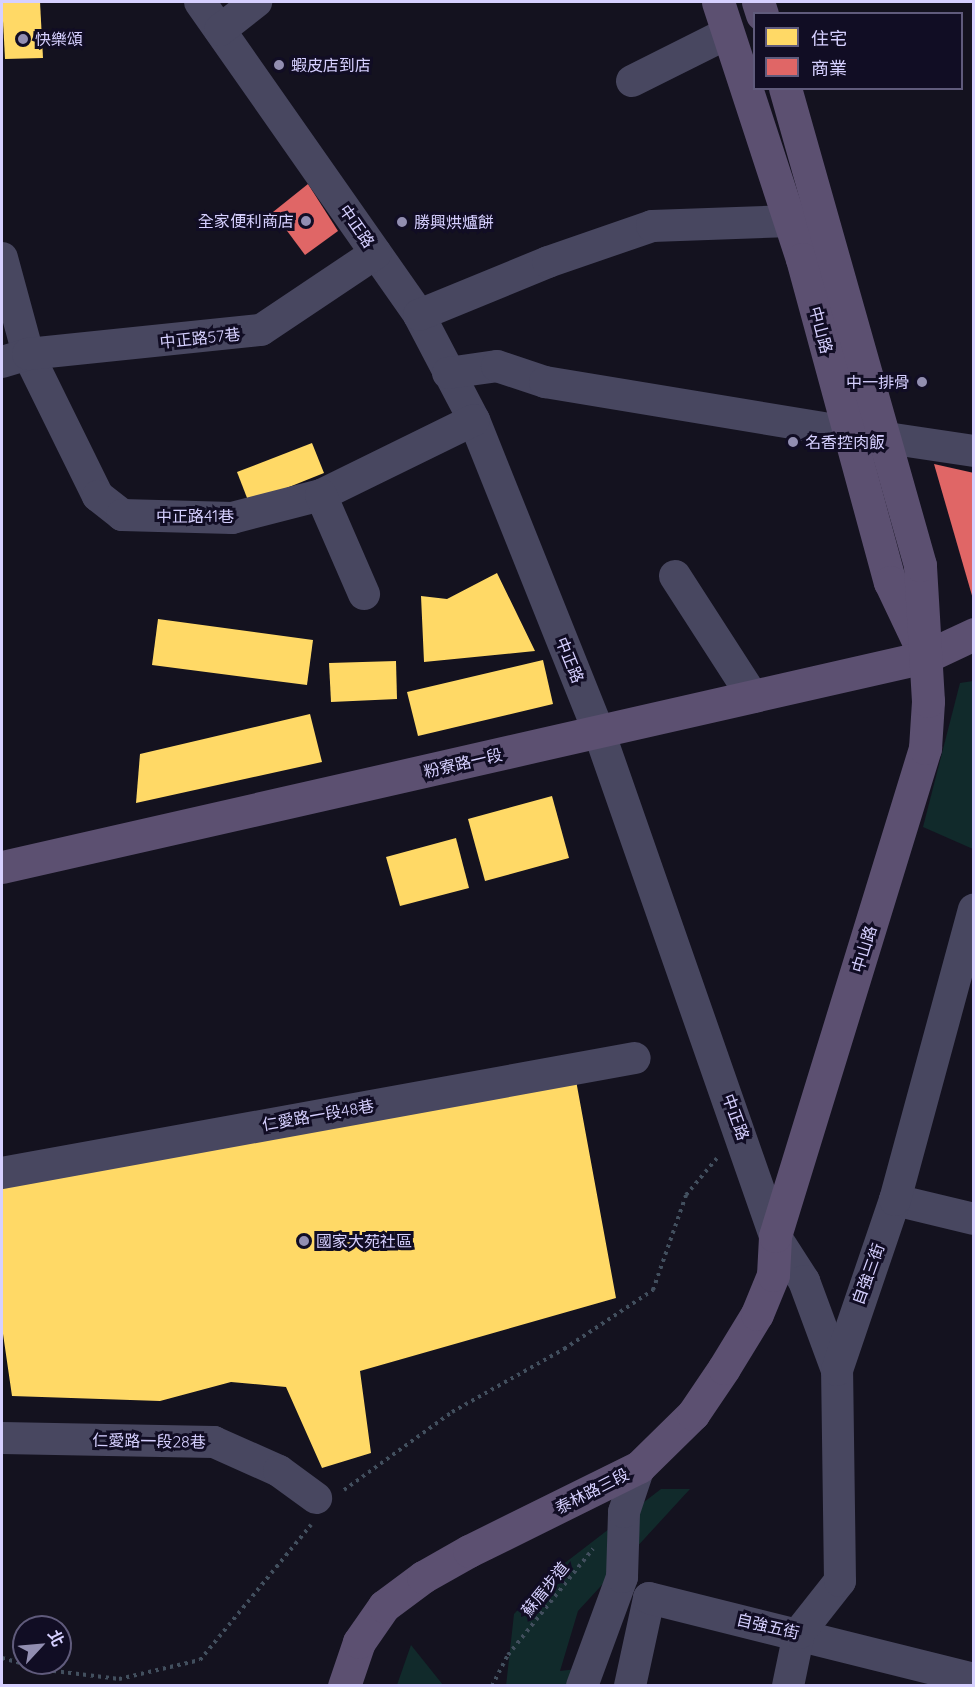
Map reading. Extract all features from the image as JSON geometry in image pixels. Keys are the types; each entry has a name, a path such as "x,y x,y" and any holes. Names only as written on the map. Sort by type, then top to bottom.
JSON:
{"main road":[{"name":"中山路","path":"718,2 790,222 890,582 925,657"},
{"name":"中山路","path":"775,1236 925,748 925,657 920,565 887,438 786,90"},
{"name":"粉寮路一段","path":"2,867 753,698 925,657 974,634"},
{"name":"粉寮路一段","path":"925,657 974,656"},
{"name":"泰林路三段","path":"344,1686 359,1642 392,1600 469,1551 639,1467 693,1414 757,1314 773,1275 775,1236"}],"street":[{"name":"中正路","path":"200,2 419,315 474,420 599,732 740,1130 775,1236 804,1281 837,1370"},
{"path":"220,30 256,2"},
{"path":"632,81 728,33"},
{"path":"419,315 548,262 652,226 790,222"},
{"name":"中正路57巷","path":"15,358 261,330 376,253"},
{"name":"中正路41巷","path":"2,258 15,358 98,496 122,515 232,518 321,495 474,420"},
{"path":"448,373 497,366 545,382 848,432"},
{"path":"887,438 974,452"},
{"path":"321,495 364,594"},
{"path":"675,576 753,698"},
{"name":"自強三街","path":"799,1633 840,1581 837,1370 895,1200 974,910"},
{"name":"仁愛路一段48巷","path":"2,1173 635,1058"},
{"path":"895,1200 974,1219"},
{"name":"仁愛路一段28巷","path":"2,1438 214,1442 279,1471 317,1508"},
{"path":"582,1686 622,1577 624,1512 639,1467"},
{"name":"自強五街","path":"630,1686 650,1598 971,1676"},
{"path":"788,1686 799,1633"}],"path":[{"path":"2,1658 46,1670 119,1679 200,1660 317,1508 452,1412 564,1349 653,1290 686,1195 740,1130"},
{"name":"蘇厝步道","path":"492,1686 508,1655 624,1512"}],"green space":[{"path":"974,681 973,849 923,827 960,683"},
{"path":"661,1489 690,1489 578,1611 560,1671 593,1667 590,1685 506,1686 514,1614 557,1569"},
{"path":"411,1645 443,1685 397,1685"}],"building: 住宅":[{"name":"快樂頌","path":"2,2 40,2 43,58 5,59"},
{"path":"312,443 324,473 249,503 237,472"},
{"path":"497,573 535,651 424,662 421,596 447,599"},
{"path":"158,619 313,640 307,685 152,665"},
{"path":"543,660 553,704 418,736 407,692"},
{"path":"396,661 397,699 331,702 329,663"},
{"path":"310,714 322,762 136,803 140,754"},
{"path":"552,796 569,858 485,881 468,819"},
{"path":"456,838 469,888 400,906 386,857"},
{"name":"國家大苑社區","path":"575,1075 616,1298 360,1371 371,1453 322,1468 286,1387 231,1382 160,1401 12,1396 2,1327 2,1185"}],"building: 商業":[{"name":"全家便利商店","path":"308,184 338,231 305,255 273,212"},
{"path":"934,464 974,473 974,599 973,599"}],"place":[{"name":"快樂頌","path":"23,39"},
{"name":"蝦皮店到店","path":"279,65"},
{"name":"全家便利商店","path":"306,221"},
{"name":"勝興烘爐餅","path":"402,222"},
{"name":"中一排骨","path":"922,382"},
{"name":"名香控肉飯","path":"793,442"},
{"name":"國家大苑社區","path":"304,1241"}]}
